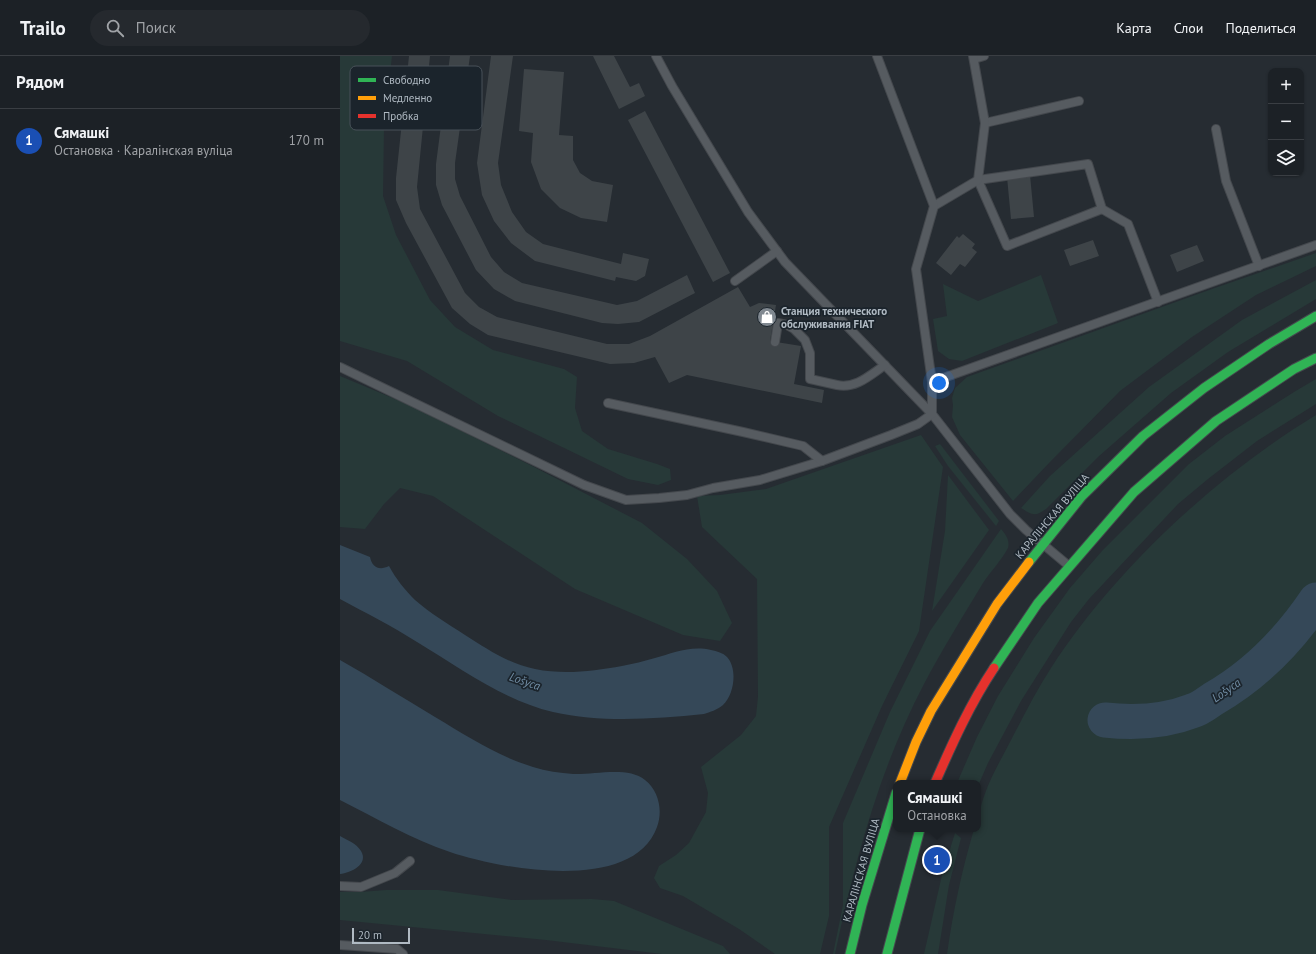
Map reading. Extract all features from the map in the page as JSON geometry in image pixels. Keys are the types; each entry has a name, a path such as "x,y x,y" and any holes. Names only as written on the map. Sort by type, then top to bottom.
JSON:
{"main road":[{"name":"КАРАЛІНСКАЯ ВУЛІЦА","path":"901,780 916,742 931,711 954,672 998,604 1043,543 1082,496 1144,436 1204,388 1268,344 1316,316"},
{"path":"936,780 952,744 987,679 1038,603 1134,492 1216,421 1294,370 1316,358"},
{"name":"КАРАЛІНСКАЯ ВУЛІЦА","path":"850,954 862,905 893,803"},
{"path":"887,954 919,832"}],"lane":[{"path":"656,56 672,86 748,212 785,262 932,414 1010,514 1026,530 1070,566"},
{"path":"876,56 934,206 916,269 932,382 932,414"},
{"path":"984,56 973,58 986,123 978,180 1007,246 1102,209"},
{"path":"986,123 1079,101"},
{"path":"1216,130 1226,181 1259,266"},
{"path":"934,206 978,180 1088,164 1102,209 1128,224 1158,302"},
{"path":"932,382 1316,245"},
{"path":"735,281 777,252"},
{"path":"775,342 778,323 787,325 794,329 805,340 810,353 810,379 837,385 842,386 858,384 885,365"},
{"path":"340,367 584,485 626,500 686,495 760,480 822,461 918,424 932,414"},
{"path":"608,403 803,446 822,461"},
{"path":"340,886 361,887 395,873 410,861"},
{"path":"340,945 397,949 404,954"}],"shaded area":[{"path":"340,56 392,56 391,66 350,66 350,130 384,130 383,196 396,235 430,300 455,327 493,350 564,369 577,377 575,408 582,431 608,449 670,469 671,480 658,485 628,479 498,416 407,361 340,341"},
{"path":"1316,253 1316,266 1256,295 1192,337 1120,391 1013,501 960,435 952,417 952,398 955,388 967,377"},
{"path":"1041,275 1058,323 962,361 949,359 938,351 933,319 947,316 943,284 978,301"},
{"path":"1316,280 1316,299 1228,352 1171,393 1098,457 1046,509 1034,514 1021,508 1050,476 1149,387 1242,320"},
{"path":"340,376 407,404 642,523 687,559 717,591 732,623 720,641 683,635 575,589 433,496 400,488 384,504 365,529 340,527"},
{"path":"1316,379 1316,404 1257,441 1178,504 1089,599 1071,622 1021,701 981,780 958,780 977,737 998,696 1034,638 1070,588 1102,551 1189,464 1225,436"},
{"path":"1316,415 1316,954 947,954 962,875 973,832 981,832 981,806 984,795 1025,714 1051,668 1105,595 1170,527 1241,466"},
{"path":"921,435 943,467 919,631 882,706 829,827 829,916 820,954 775,954 739,929 683,896 660,888 654,878 659,866 676,855 689,843 706,812 708,793 701,767 741,735 756,716 758,697 757,579 702,527 697,496 720,495 766,489"},
{"path":"940,444 999,521 996,526 948,466 935,446"},
{"path":"948,475 989,530 932,611 945,531"},
{"path":"1001,529 1008,540 1008,548 983,583 938,659 908,716 894,749 870,816 851,884 835,954 833,954 843,905 843,823 890,712 930,631"},
{"path":"955,833 961,838 949,885 938,954 924,954 942,875"},
{"path":"438,890 512,900 592,899 614,901 723,946 730,954 662,954 546,940 340,920 340,892"}],"water":[{"path":"340,545 370,557 372,563 376,567 382,568 389,566 398,580 415,600 446,623 482,646 516,664 546,671 579,672 626,665 682,650 696,648 704,649 722,653 730,662 733,668 733,682 730,695 727,701 716,710 704,714 666,717 628,719 590,718 553,712 535,707 517,700 482,682 398,630 340,599"},
{"path":"340,660 471,738 507,757 543,770 563,773 581,774 620,772 638,776 650,785 657,795 660,814 657,827 643,848 622,862 594,869 563,871 531,869 500,865 472,859 436,847 408,835 340,800"},
{"path":"340,836 357,846 361,851 363,860 354,870 340,874"}],"building":[{"path":"409,56 430,56 429,66 408,66"},
{"path":"450,56 470,56 469,66 449,66"},
{"path":"491,56 513,56 498,163 501,185 512,212 526,232 543,244 621,264 623,253 649,259 645,276 636,281 616,277 615,281 535,261 511,243 494,221 482,195 477,163"},
{"path":"593,56 614,56 630,87 639,83 645,96 619,109"},
{"path":"524,69 564,72 559,135 573,136 573,160 580,173 592,181 613,185 607,222 581,218 560,208 541,189 531,162 533,133 519,131"},
{"path":"645,111 730,273 713,282 628,120"},
{"path":"401,130 423,130 417,187 420,209 465,293 479,307 497,317 607,344 629,344 650,336 738,287 750,307 759,303 776,305 770,341 801,346 794,384 824,390 822,403 687,375 669,383 655,357 634,363 610,364 488,335 470,324 452,308 406,223 396,200 396,178"},
{"path":"440,130 460,130 455,163 455,179 460,196 491,257 504,272 522,283 617,305 637,301 687,275 695,293 639,322 618,324 602,323 515,301 494,289 476,270 442,205 436,185 436,164"},
{"path":"1030,175 1034,217 1011,219 1007,177"},
{"path":"963,234 975,244 972,248 977,252 965,267 960,264 951,275 936,263 957,236 959,238"},
{"path":"1093,240 1099,256 1070,266 1064,250"},
{"path":"1197,245 1204,261 1177,272 1170,255"}],"waterway":[{"name":"Lošyca","path":"1105,720 1149,721 1181,715 1201,707 1243,679 1270,656 1283,643 1316,600"}],"traffic: fast":[{"path":"1029,562 1082,496 1143,436 1204,388 1269,344 1316,316"},
{"path":"994,668 1038,603 1134,492 1216,421 1294,369 1316,358"},
{"path":"850,954 862,905 893,803"},
{"path":"887,954 919,832"}],"traffic: slow":[{"path":"901,780 916,742 931,711 997,604 1029,562"}],"traffic: jam":[{"path":"936,780 969,710 994,668"}],"place":[{"name":"Станция технического обслуживания FIAT","path":"767,317"},
{"name":"Сямашкі","path":"937,860"}]}
